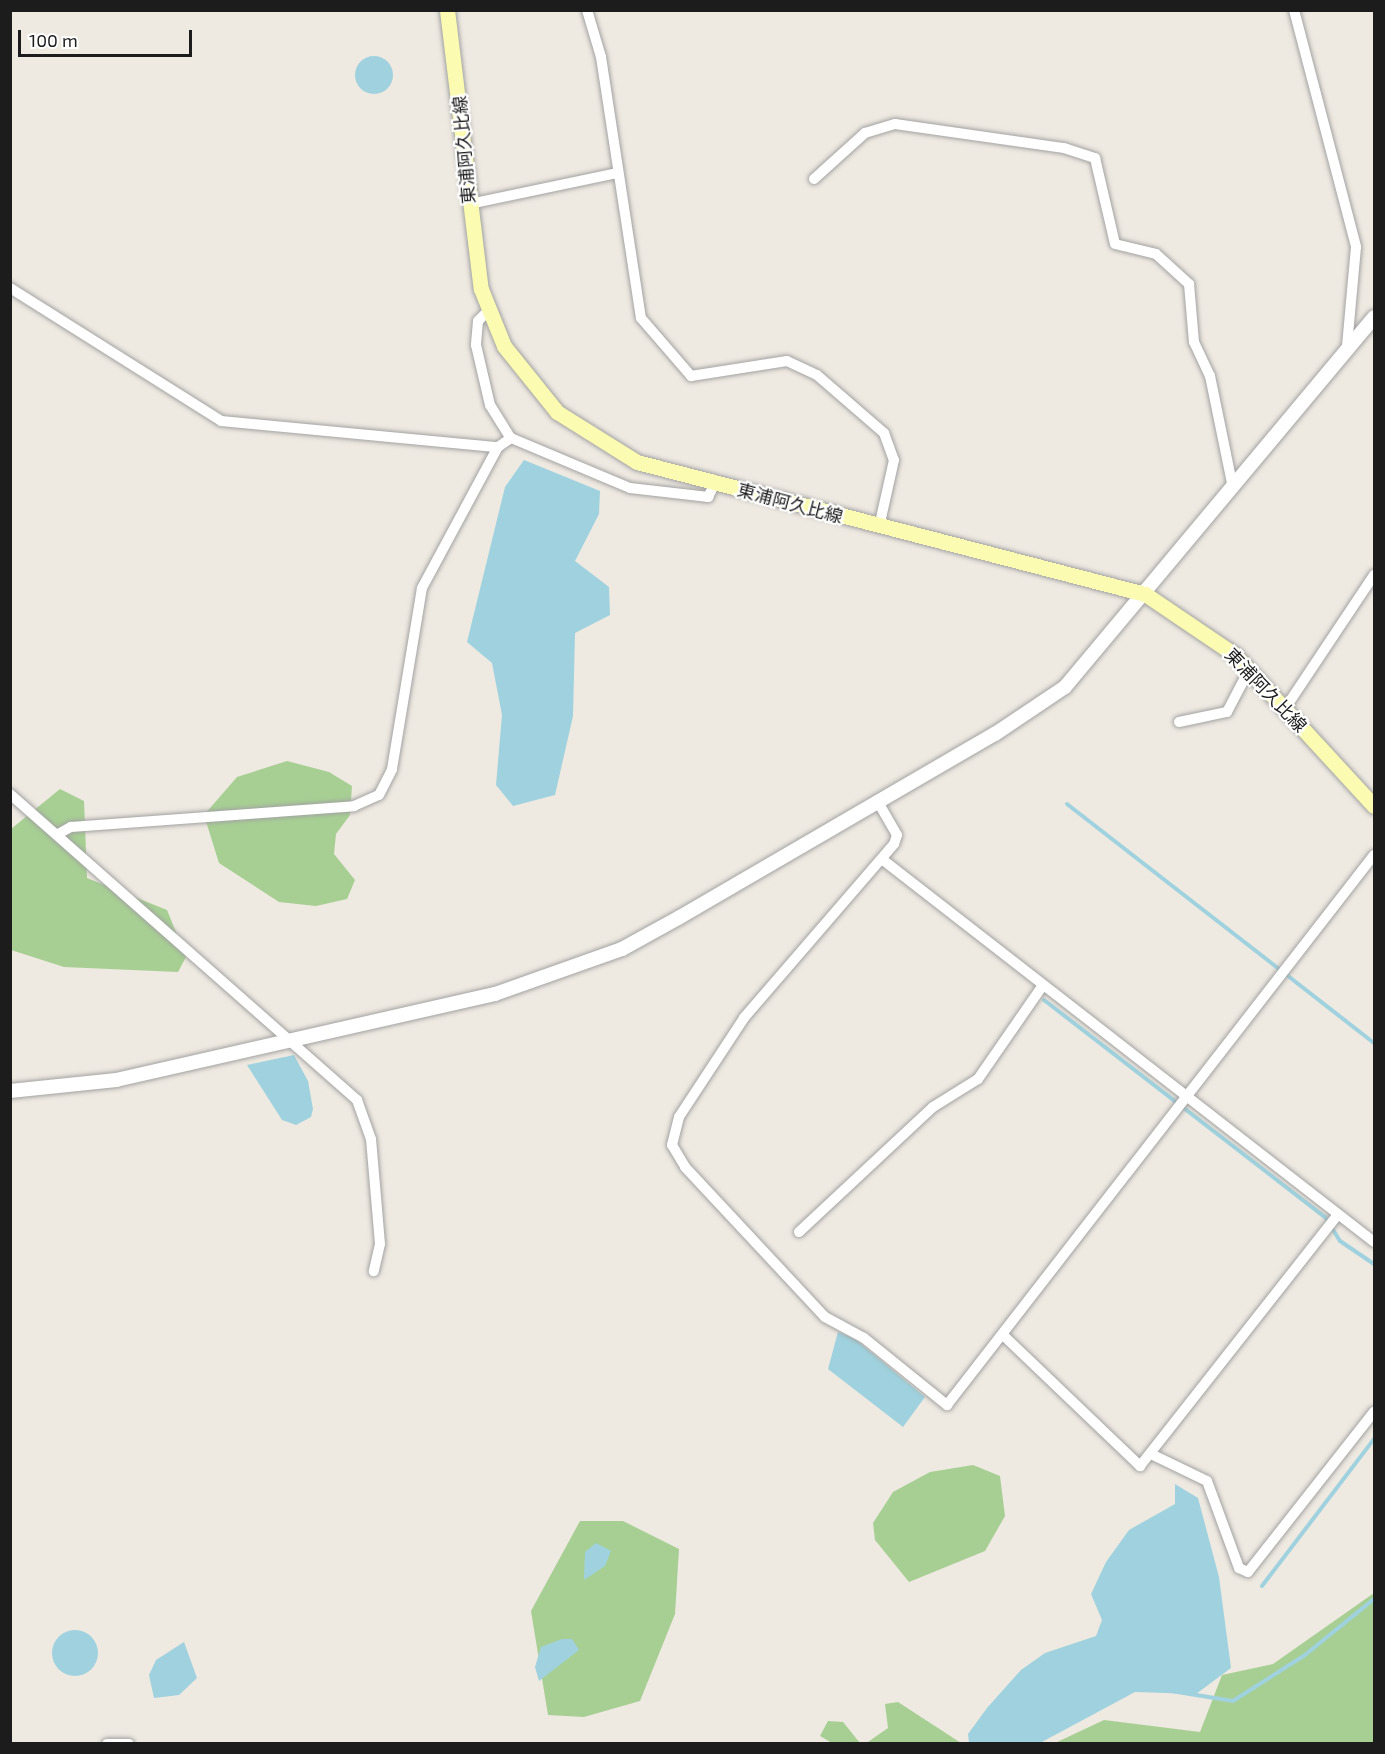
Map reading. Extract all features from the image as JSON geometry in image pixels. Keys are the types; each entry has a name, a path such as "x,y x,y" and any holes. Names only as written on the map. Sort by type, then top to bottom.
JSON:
{"main road":[{"name":"東浦阿久比線","path":"447,10 475,265 488,311 519,369 557,412 637,462 879,527 1145,594 1249,670 1286,707 1374,806"}],"street":[{"path":"587,10 601,57 618,173 646,325 691,376 787,361 817,375 884,433 894,460 879,527"},
{"path":"1294,10 1356,247 1347,346"},
{"path":"814,179 865,133 895,124 1064,148 1095,158 1115,244 1156,254 1189,284 1194,342 1212,382 1233,488"},
{"path":"469,204 618,173"},
{"path":"10,288 221,421 498,447"},
{"path":"488,311 478,321 476,345 490,405 511,438 630,488 708,497 715,483"},
{"path":"10,1091 116,1080 495,994 569,971 641,939 1041,706 1094,656 1347,346 1374,317"},
{"path":"60,833 71,827 354,806 379,795 392,769 422,588 498,447 511,438"},
{"path":"1286,707 1374,575"},
{"path":"1179,722 1227,712 1249,670"},
{"path":"10,794 60,833 346,1088 364,1112 380,1244 374,1271"},
{"path":"878,802 897,835 883,860 744,1018 679,1117 672,1145 692,1175 825,1317 864,1338 947,1406 1189,1097 1374,855"},
{"path":"883,860 1374,1242"},
{"path":"799,1232 938,1102 978,1079 1043,985"},
{"path":"1003,1335 1134,1465 1140,1466 1338,1214"},
{"path":"1151,1454 1207,1481 1239,1568 1248,1572 1374,1412"},
{"path":"107,1743 129,1743"}],"green space":[{"path":"287,761 329,772 352,786 350,815 336,834 334,854 355,880 347,899 316,906 279,902 219,863 204,815 237,777"},
{"path":"60,789 84,801 87,878 167,910 186,957 178,972 64,967 11,950 11,829"},
{"path":"973,1465 1000,1476 1005,1516 985,1551 909,1582 875,1540 873,1523 893,1492 930,1472"},
{"path":"580,1521 623,1521 679,1549 675,1614 640,1701 584,1717 548,1715 531,1611"},
{"path":"1374,1593 1374,1743 1055,1743 1104,1720 1200,1732 1222,1675 1273,1664"},
{"path":"898,1702 961,1743 865,1744 888,1728 885,1704"},
{"path":"828,1721 843,1722 860,1743 832,1743 820,1736"}],"water":[{"path":"374,56 387,62 393,75 387,88 374,94 361,88 355,75 361,62"},
{"path":"524,460 600,491 599,514 575,561 609,587 610,615 575,633 573,716 555,795 513,806 496,785 502,715 492,663 467,642 505,487"},
{"path":"294,1055 308,1081 313,1109 311,1117 296,1125 282,1120 247,1065"},
{"path":"838,1332 855,1339 925,1397 903,1427 828,1369"},
{"path":"1175,1484 1198,1498 1219,1577 1231,1668 1196,1694 1135,1692 1040,1743 969,1743 968,1734 987,1708 1021,1670 1045,1653 1096,1636 1102,1620 1091,1594 1106,1562 1129,1530 1175,1504"},
{"path":"596,1543 611,1551 605,1566 584,1580 585,1552"},
{"path":"75,1630 91,1637 98,1653 91,1669 75,1676 59,1669 52,1653 59,1637"},
{"path":"562,1639 572,1639 579,1650 539,1681 535,1667 541,1647"},
{"path":"184,1642 197,1678 179,1695 154,1698 149,1675 156,1660"}],"waterway":[{"path":"1067,804 1374,1043"},
{"path":"1044,1000 1325,1217 1340,1241 1374,1264"},
{"path":"1262,1586 1374,1439"},
{"path":"1159,1689 1233,1701 1305,1655 1374,1599"}]}
